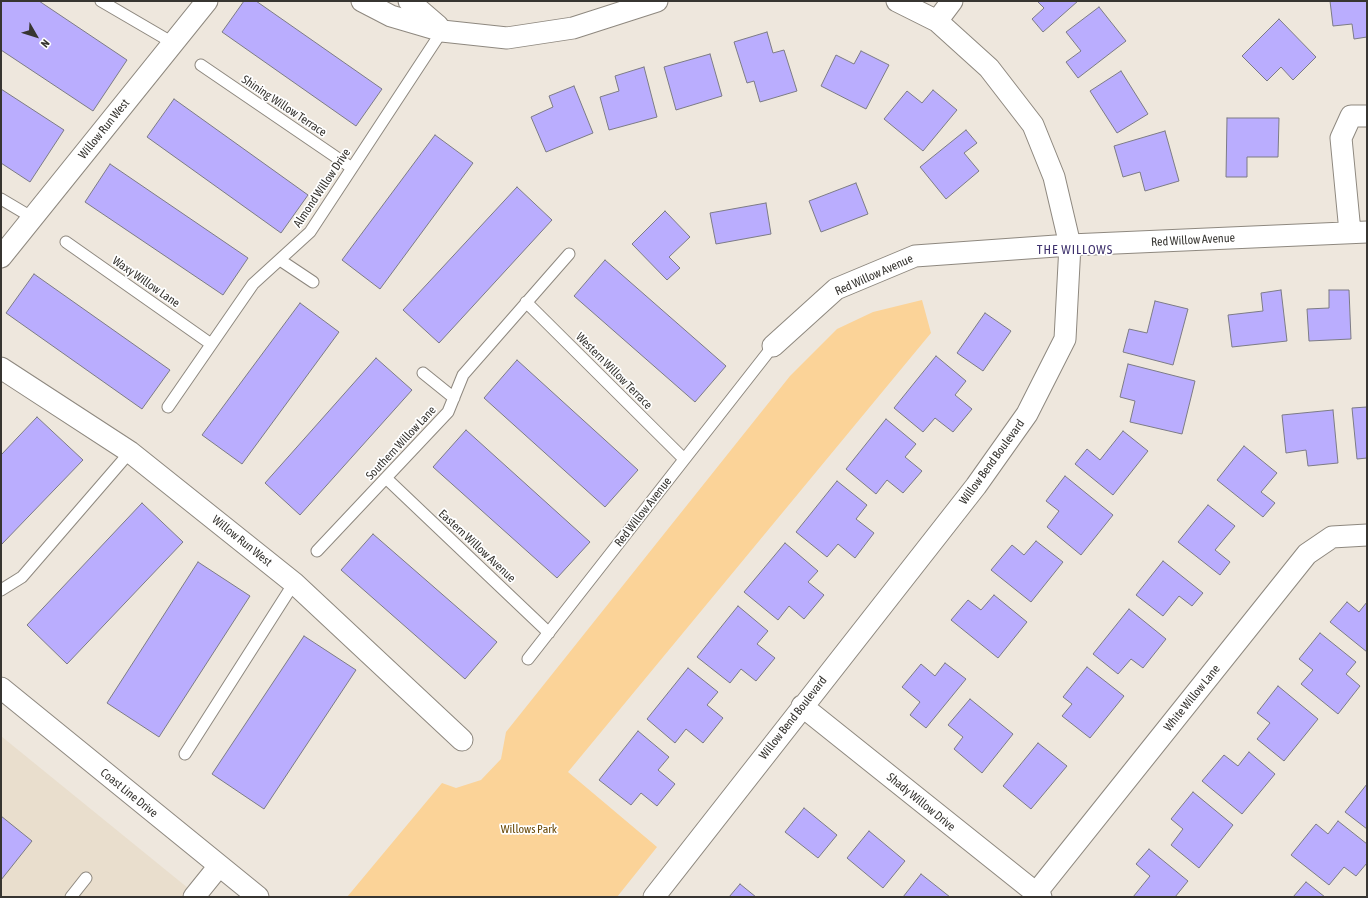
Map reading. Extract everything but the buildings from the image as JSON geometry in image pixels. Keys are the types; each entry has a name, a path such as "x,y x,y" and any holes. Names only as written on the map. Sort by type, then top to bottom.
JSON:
{"street":[{"name":"Willow Run West","path":"1,257 207,1"},
{"path":"362,1 391,16 442,31 507,38 573,28 657,1"},
{"path":"409,1 442,31"},
{"name":"Willow Bend Boulevard","path":"654,897 802,706 976,486 1027,414 1065,340 1070,246 1054,177 1032,125 989,68 937,21 897,1"},
{"path":"937,21 952,1"},
{"path":"1359,232 1341,138 1350,116 1367,116"},
{"name":"Red Willow Avenue","path":"773,346 836,289 915,256 1070,246 1359,232"},
{"name":"Willow Run West","path":"1,368 130,452 294,583 462,740"},
{"name":"White Willow Lane","path":"1038,895 1306,554 1332,537 1367,535"},
{"name":"Coast Line Drive","path":"1,688 258,897"},
{"name":"Shady Willow Drive","path":"802,706 1038,895"},
{"path":"194,897 219,866"}],"lane":[{"path":"101,1 173,43"},
{"name":"Almond Willow Drive","path":"168,407 253,284 310,232 442,31"},
{"name":"Shining Willow Terrace","path":"202,65 352,168"},
{"path":"1,199 33,218"},
{"name":"Waxy Willow Lane","path":"66,242 211,344"},
{"name":"Southern Willow Lane","path":"317,551 387,479 448,412 463,375 569,254"},
{"path":"280,260 313,282"},
{"name":"Western Willow Terrace","path":"526,302 684,459"},
{"name":"Red Willow Avenue","path":"528,659 773,346"},
{"path":"424,373 454,398"},
{"path":"1,590 22,577 130,452"},
{"name":"Eastern Willow Avenue","path":"387,479 549,633"},
{"path":"185,754 294,583"},
{"path":"72,897 86,878"}],"shaded area":[{"path":"1,736 199,897 1,897"}],"green space":[{"name":"Willows Park","path":"922,300 931,333 568,772 657,847 617,897 347,897 442,783 456,788 481,780 501,759 506,732 790,376 837,329 873,312"}],"district":[{"name":"THE WILLOWS","path":"1075,250"}]}
